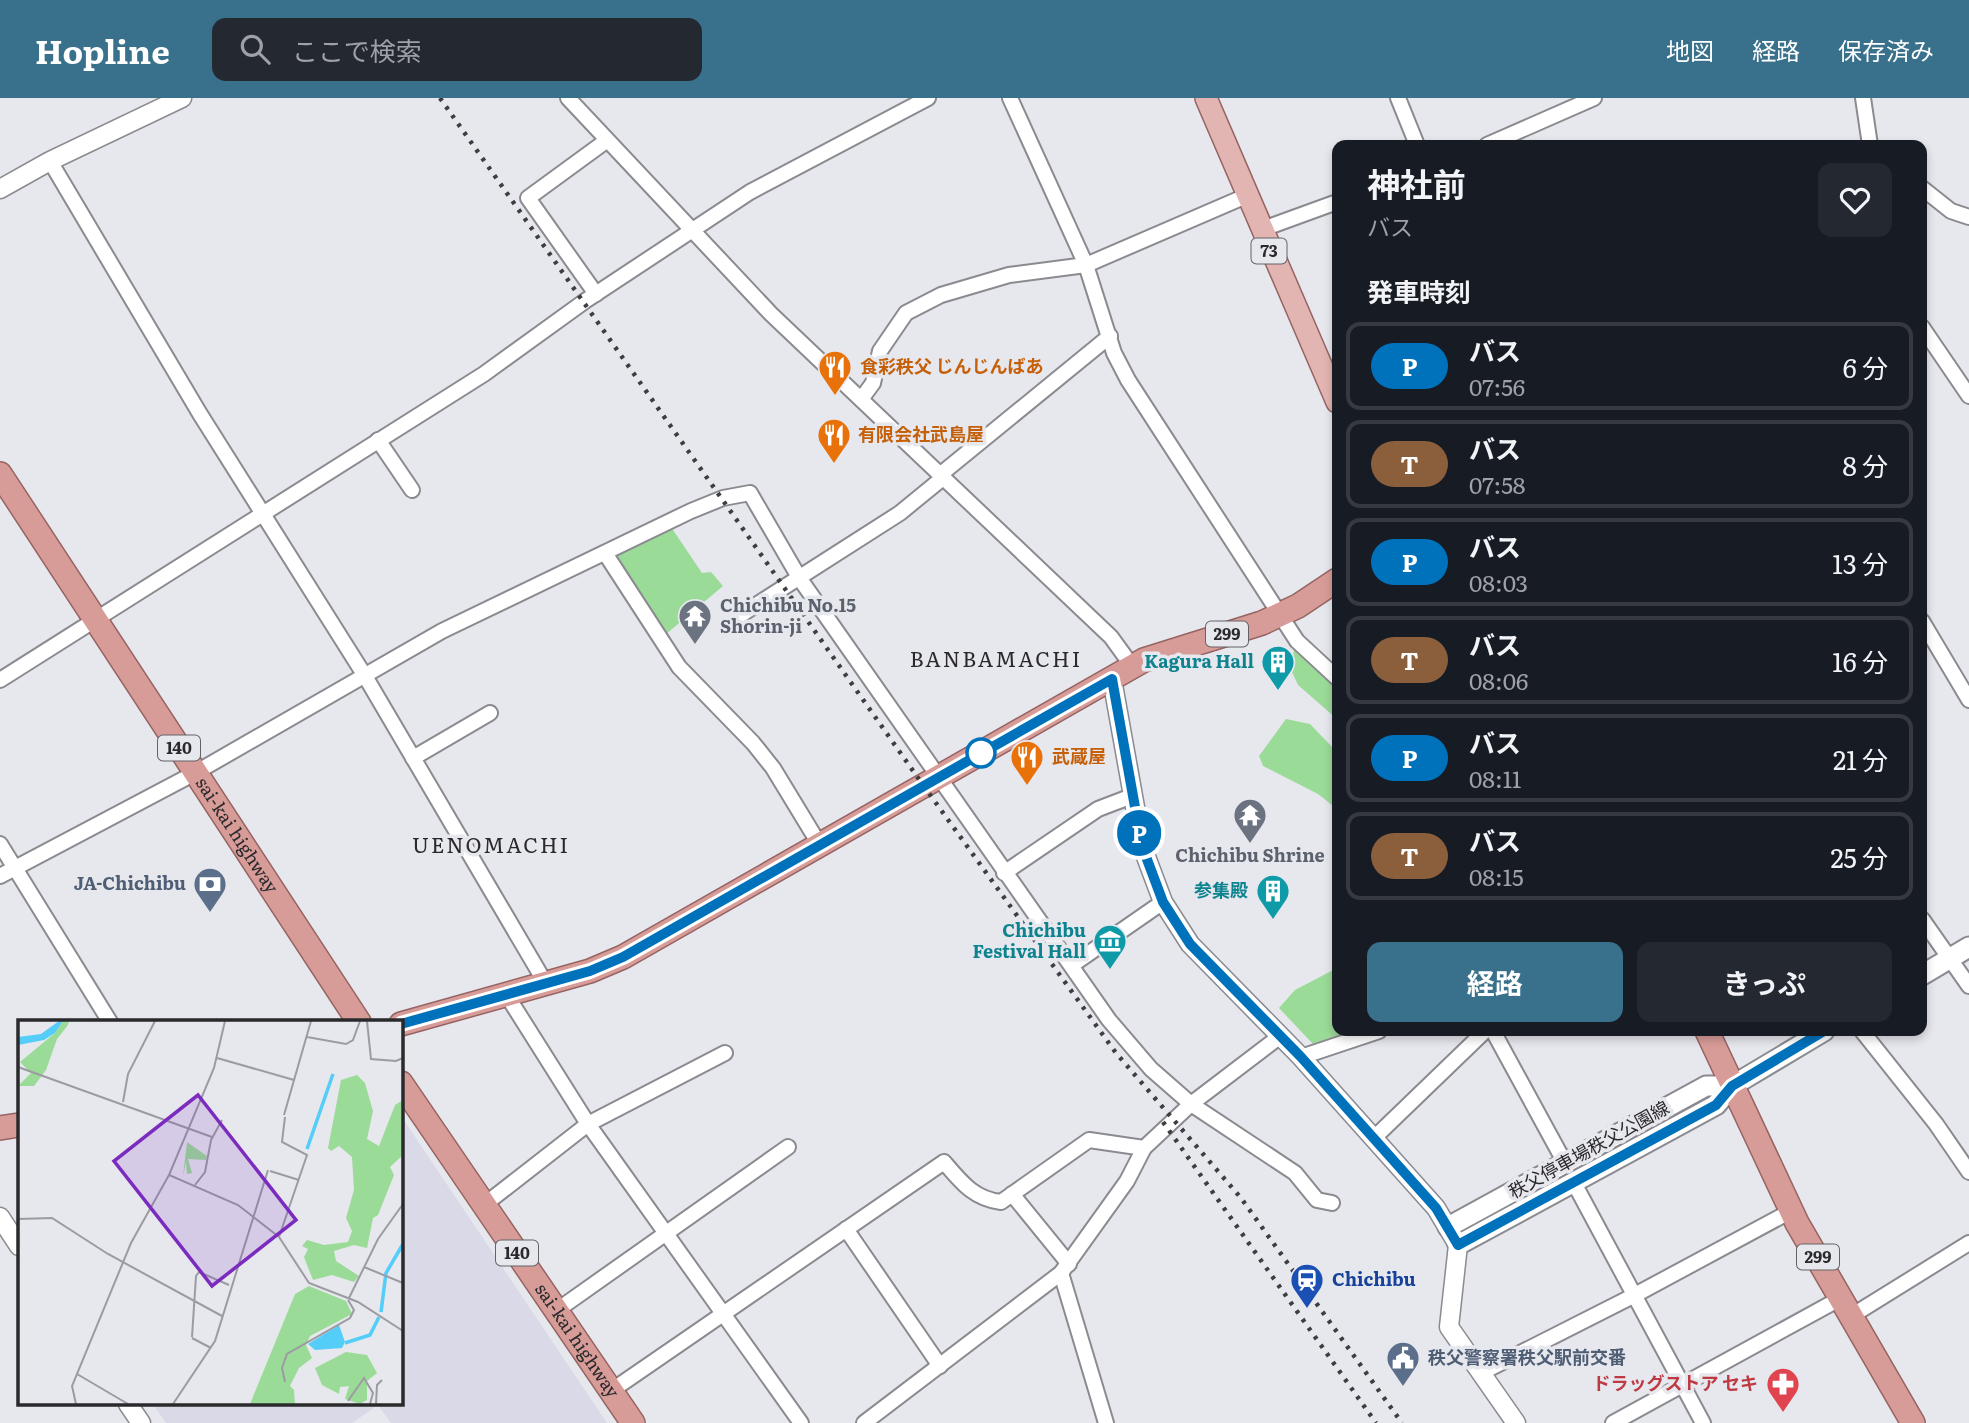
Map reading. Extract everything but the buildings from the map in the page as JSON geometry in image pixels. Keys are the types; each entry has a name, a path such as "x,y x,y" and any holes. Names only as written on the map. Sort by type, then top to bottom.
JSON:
{"highway":[{"name":"sai-kai highway","path":"0,474 358,1020"},
{"name":"299","path":"402,1024 546,984 623,957 1132,666 1283,614 1332,583"},
{"name":"299","path":"1709,1036 1791,1211 1913,1423"},
{"name":"sai-kai highway","path":"402,1084 633,1423"},
{"path":"0,1128 18,1125"}],"main road":[{"name":"73","path":"1206,98 1260,230 1332,391"},
{"path":"1927,972 1969,947"},
{"name":"秩父停車場秩父公園線","path":"1458,1245 1716,1105 1732,1086 1816,1036"},
{"name":"秩父停車場秩父公園線","path":"1448,1227 1706,1086 1732,1086"}],"street":[{"path":"0,189 50,161 182,98"},
{"path":"568,98 771,314 1111,636 1132,666"},
{"path":"0,680 484,374 691,229 818,154 928,98"},
{"path":"1010,98 1086,265 1114,353 1128,380 1283,614 1297,641 1332,673"},
{"path":"1398,98 1415,140"},
{"path":"1498,140 1594,98"},
{"path":"1863,98 1869,140"},
{"path":"596,294 528,198 606,141"},
{"path":"50,161 263,514 365,676 546,984"},
{"path":"1927,192 1951,211 1969,216"},
{"path":"862,398 873,383 880,351 905,313 941,295 1009,275 1086,265 1246,196"},
{"path":"1260,230 1332,204"},
{"path":"1927,334 1969,396"},
{"path":"739,616 900,513 1110,336"},
{"path":"378,440 412,490"},
{"path":"0,876 195,773 442,631 691,511 723,498 750,493 800,579 936,777 1110,1020 1151,1069 1191,1104 1295,1173 1317,1200 1332,1203"},
{"path":"605,553 679,667 774,768 821,846"},
{"path":"1927,629 1969,700"},
{"path":"1112,679 1142,846 1163,902 1190,944 1301,1057 1374,1138 1448,1227 1458,1245 1449,1327 1516,1423"},
{"path":"413,758 490,713"},
{"path":"1004,873 1098,809 1132,796"},
{"path":"0,844 109,1020"},
{"path":"1072,965 1163,902"},
{"path":"1927,926 1969,986"},
{"path":"506,994 588,1124 801,1423"},
{"path":"1301,1057 1364,1036"},
{"path":"1374,1138 1480,1036"},
{"path":"1496,1036 1565,1163"},
{"path":"1866,1036 1936,1124 1969,1172"},
{"path":"864,1423 1065,1269 1127,1181 1144,1148 1191,1104 1279,1037"},
{"path":"484,1205 588,1124 725,1053"},
{"path":"611,1391 724,1316 944,1162 970,1192 987,1200 1001,1202 1089,1140 1144,1148"},
{"path":"556,1311 788,1147"},
{"path":"1574,1183 1703,1423"},
{"path":"1012,1194 1065,1269 1106,1423"},
{"path":"1480,1373 1633,1296 1791,1211"},
{"path":"0,1217 18,1244"},
{"path":"846,1229 940,1366"},
{"path":"1612,1423 1682,1384 1848,1306 1969,1243"},
{"path":"129,1406 141,1423"}],"shaded area":[{"path":"402,1117 607,1423 391,1423 379,1406 402,1406"},
{"path":"154,1406 377,1406 352,1423 166,1423"}],"green space":[{"path":"671,527 702,573 711,572 723,586 665,635 614,556"},
{"path":"1294,649 1332,682 1332,715 1298,685 1287,661 1293,656"},
{"path":"1286,719 1310,724 1332,747 1332,805 1318,794 1263,766 1259,756"},
{"path":"1332,971 1332,1036 1341,1036 1313,1044 1279,1008 1295,990"}],"railway":[{"path":"440,98 923,785 1116,1053 1241,1198 1402,1423"},
{"path":"1163,1122 1376,1423"}],"bus line":[{"name":"P","path":"402,1024 590,971 623,957 1112,679 1142,846 1163,902 1190,944 1301,1057 1436,1208 1458,1245 1716,1105 1732,1086 1816,1036"}],"place":[{"name":"食彩秩父 じんじんばあ","path":"835,397"},
{"name":"有限会社武島屋","path":"834,465"},
{"name":"Chichibu No.15 Shorin-ji","path":"695,646"},
{"name":"Kagura Hall","path":"1278,692"},
{"name":"武蔵屋","path":"1027,787"},
{"name":"Chichibu Shrine","path":"1250,845"},
{"name":"JA-Chichibu","path":"210,914"},
{"name":"参集殿","path":"1273,921"},
{"name":"Chichibu Festival Hall","path":"1110,971"},
{"name":"Chichibu","path":"1307,1310"},
{"name":"秩父警察署秩父駅前交番","path":"1403,1388"},
{"name":"ドラッグストア セキ","path":"1783,1414"}],"district":[{"name":"BANBAMACHI","path":"996,660"},
{"name":"UENOMACHI","path":"491,846"}]}
